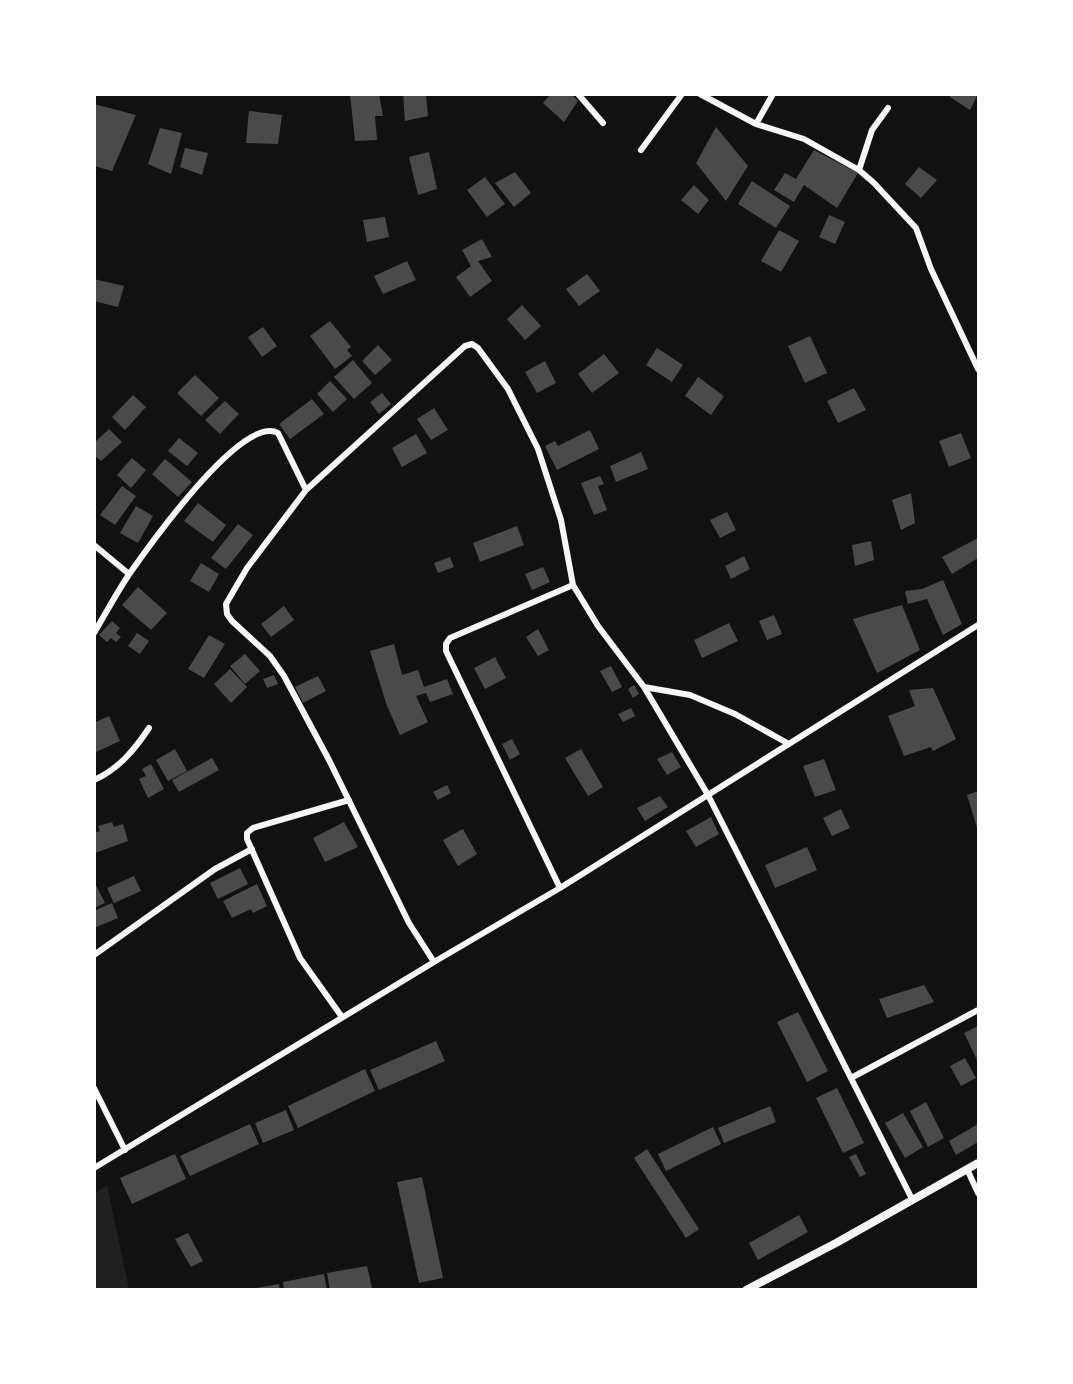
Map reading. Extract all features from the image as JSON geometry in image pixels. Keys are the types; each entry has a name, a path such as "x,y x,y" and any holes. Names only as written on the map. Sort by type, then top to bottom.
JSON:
{"street":[{"path":"578,94 603,123"},
{"path":"641,150 682,94"},
{"path":"700,94 756,124 804,139 859,170 916,228 931,269 978,369"},
{"path":"756,124 774,94"},
{"path":"859,170 872,130 888,108"},
{"path":"434,962 409,923 349,800 284,676 270,656 227,614 226,604 247,568 306,490 465,346 472,344 478,348 508,389 538,449 561,520 573,585 593,619 644,687 708,795 912,1199"},
{"path":"94,633 129,574 213,467 265,430 272,429 278,433 306,490"},
{"path":"94,545 129,574"},
{"path":"560,888 477,719 446,651 446,644 450,638 573,585"},
{"path":"94,1168 560,888 978,626"},
{"path":"644,687 690,695 735,714 789,744"},
{"path":"94,780 105,776 132,753 149,728"},
{"path":"342,1017 300,958 247,839 247,833 253,828 349,800"},
{"path":"94,955 215,869 252,849"},
{"path":"851,1078 978,1010"},
{"path":"94,1088 125,1150"},
{"path":"750,1289 978,1163"},
{"path":"967,1169 978,1192"}],"shaded area":[{"path":"107,1185 129,1289 95,1289 95,1194"}],"building":[{"path":"350,94 379,94 383,116 375,116 377,140 355,141"},
{"path":"403,94 426,94 428,116 405,121"},
{"path":"551,94 571,94 578,101 564,122 543,103"},
{"path":"951,94 978,94 970,110 950,97"},
{"path":"94,104 136,115 112,171 94,166"},
{"path":"249,111 282,115 278,144 246,143"},
{"path":"716,127 748,166 726,201 696,163"},
{"path":"160,128 182,133 171,174 148,164"},
{"path":"185,148 208,153 202,175 180,167"},
{"path":"814,150 858,173 837,208 804,185 794,202 774,190 785,173 796,179"},
{"path":"429,152 437,189 418,195 409,157"},
{"path":"919,167 937,180 921,198 905,184"},
{"path":"515,172 531,193 514,207 495,183"},
{"path":"485,177 505,204 487,217 467,190"},
{"path":"752,181 790,206 776,228 738,204"},
{"path":"694,185 709,200 698,214 681,200"},
{"path":"829,215 845,222 835,244 819,237"},
{"path":"385,217 389,237 367,242 363,220"},
{"path":"779,230 799,241 781,272 761,261"},
{"path":"482,239 492,257 478,261 492,281 470,297 456,277 471,266 462,250"},
{"path":"407,261 416,280 383,294 374,276"},
{"path":"587,274 600,291 579,306 566,289"},
{"path":"94,279 124,286 118,307 94,301"},
{"path":"522,305 541,326 525,340 507,319"},
{"path":"330,321 351,347 347,350 352,356 335,369 310,336"},
{"path":"263,327 277,346 262,357 248,337"},
{"path":"810,336 827,373 805,383 788,346"},
{"path":"378,345 392,360 375,375 362,361"},
{"path":"657,348 683,365 672,382 646,365"},
{"path":"604,354 619,373 592,393 578,374"},
{"path":"353,360 372,383 354,399 334,377"},
{"path":"545,361 556,383 537,393 525,372"},
{"path":"195,375 219,398 201,416 177,393"},
{"path":"698,377 724,396 711,415 685,396"},
{"path":"330,381 347,399 333,412 317,394"},
{"path":"854,388 866,410 838,423 827,401"},
{"path":"382,393 391,404 379,414 370,402"},
{"path":"133,395 146,407 125,430 112,417"},
{"path":"312,399 324,414 290,439 279,424"},
{"path":"225,401 239,414 220,434 205,420"},
{"path":"434,408 448,430 431,440 417,419"},
{"path":"109,429 122,442 101,461 94,455 94,443"},
{"path":"590,430 599,449 557,470 545,446 555,441 558,446"},
{"path":"961,433 971,458 949,467 939,441"},
{"path":"416,434 427,453 402,467 392,448"},
{"path":"179,438 198,453 187,466 168,451"},
{"path":"641,452 648,469 616,482 610,466"},
{"path":"132,458 146,470 131,488 117,475"},
{"path":"165,459 192,482 178,497 152,474"},
{"path":"600,476 604,484 598,486 607,510 594,515 581,483"},
{"path":"122,486 136,496 115,525 100,515"},
{"path":"911,493 915,523 901,530 892,500"},
{"path":"198,503 226,525 213,542 184,521"},
{"path":"136,506 153,516 138,543 120,533"},
{"path":"727,512 736,530 720,538 710,520"},
{"path":"238,524 253,535 226,569 211,558"},
{"path":"517,526 524,545 480,562 473,543"},
{"path":"978,538 978,558 952,574 942,557"},
{"path":"871,541 874,560 855,566 852,545"},
{"path":"744,556 750,569 731,579 725,566"},
{"path":"450,557 454,567 438,573 434,563"},
{"path":"201,563 219,574 209,592 190,581"},
{"path":"543,567 550,582 532,590 525,574"},
{"path":"943,580 962,624 943,635 927,599 908,604 905,591 922,589"},
{"path":"138,587 167,613 151,630 122,605"},
{"path":"902,605 920,650 877,673 853,619"},
{"path":"284,606 294,620 271,637 261,624"},
{"path":"774,615 782,634 767,640 759,621"},
{"path":"112,621 120,628 116,633 121,637 116,642 111,638 107,642 99,635"},
{"path":"729,623 738,641 702,658 694,640"},
{"path":"538,629 549,650 538,656 526,637"},
{"path":"137,633 149,641 140,654 128,646"},
{"path":"209,635 225,644 204,678 188,669"},
{"path":"394,644 402,675 418,670 424,687 447,679 453,694 430,702 426,693 416,696 428,722 400,735 387,706 370,651"},
{"path":"245,654 260,671 245,684 230,666"},
{"path":"495,657 506,678 485,689 474,668"},
{"path":"611,666 622,687 612,692 600,671"},
{"path":"230,669 247,687 231,703 214,684"},
{"path":"274,675 278,684 267,688 263,679"},
{"path":"318,676 326,691 303,703 295,687"},
{"path":"634,685 639,694 633,698 628,689"},
{"path":"933,688 956,739 933,751 931,747 904,756 888,716 915,706 909,690"},
{"path":"631,708 635,716 623,722 618,714"},
{"path":"109,716 120,741 96,752 94,723"},
{"path":"512,739 520,754 510,760 502,744"},
{"path":"175,749 187,771 168,781 156,760"},
{"path":"581,749 603,787 588,796 565,758"},
{"path":"672,752 681,767 667,775 657,759"},
{"path":"212,758 219,770 179,792 172,780"},
{"path":"824,759 836,790 815,797 803,766"},
{"path":"151,764 164,789 148,798 139,779 146,776 142,769"},
{"path":"447,785 451,793 438,800 433,792"},
{"path":"978,791 978,831 967,795"},
{"path":"660,796 668,807 645,821 637,808"},
{"path":"841,809 850,828 832,836 823,818"},
{"path":"711,817 719,834 696,847 686,831"},
{"path":"112,822 114,827 123,824 128,841 95,853 94,833 100,831 98,826"},
{"path":"344,822 358,847 325,862 313,838"},
{"path":"463,829 477,854 458,866 443,840"},
{"path":"807,847 817,870 775,888 765,865"},
{"path":"240,868 248,884 218,899 210,883"},
{"path":"134,876 141,891 114,903 107,888"},
{"path":"94,881 105,903 94,908"},
{"path":"257,884 267,906 253,913 251,909 232,918 223,901"},
{"path":"112,903 118,918 94,928 94,911"},
{"path":"924,985 934,1002 887,1018 879,999"},
{"path":"798,1012 828,1071 807,1082 777,1022"},
{"path":"978,1026 978,1062 964,1033"},
{"path":"436,1041 445,1061 379,1090 370,1070"},
{"path":"965,1058 976,1078 961,1086 950,1066"},
{"path":"365,1069 375,1091 298,1128 288,1106"},
{"path":"837,1088 864,1143 843,1153 816,1098"},
{"path":"926,1102 944,1138 928,1147 910,1111"},
{"path":"770,1106 776,1122 724,1143 718,1128"},
{"path":"286,1110 294,1130 263,1143 255,1123"},
{"path":"903,1113 923,1147 905,1158 885,1123"},
{"path":"250,1124 259,1144 190,1176 180,1156"},
{"path":"978,1124 978,1142 956,1155 949,1141"},
{"path":"713,1127 721,1144 666,1171 658,1154"},
{"path":"647,1149 699,1229 686,1238 634,1158"},
{"path":"175,1154 186,1179 132,1204 120,1178"},
{"path":"856,1154 866,1174 860,1177 849,1157"},
{"path":"422,1177 443,1278 419,1283 397,1182"},
{"path":"799,1215 808,1232 758,1260 749,1243"},
{"path":"188,1233 203,1261 191,1267 175,1239"},
{"path":"367,1266 372,1288 330,1290 327,1273"},
{"path":"324,1274 327,1290 284,1290 283,1282"},
{"path":"279,1284 280,1290 256,1290 256,1288"}]}
